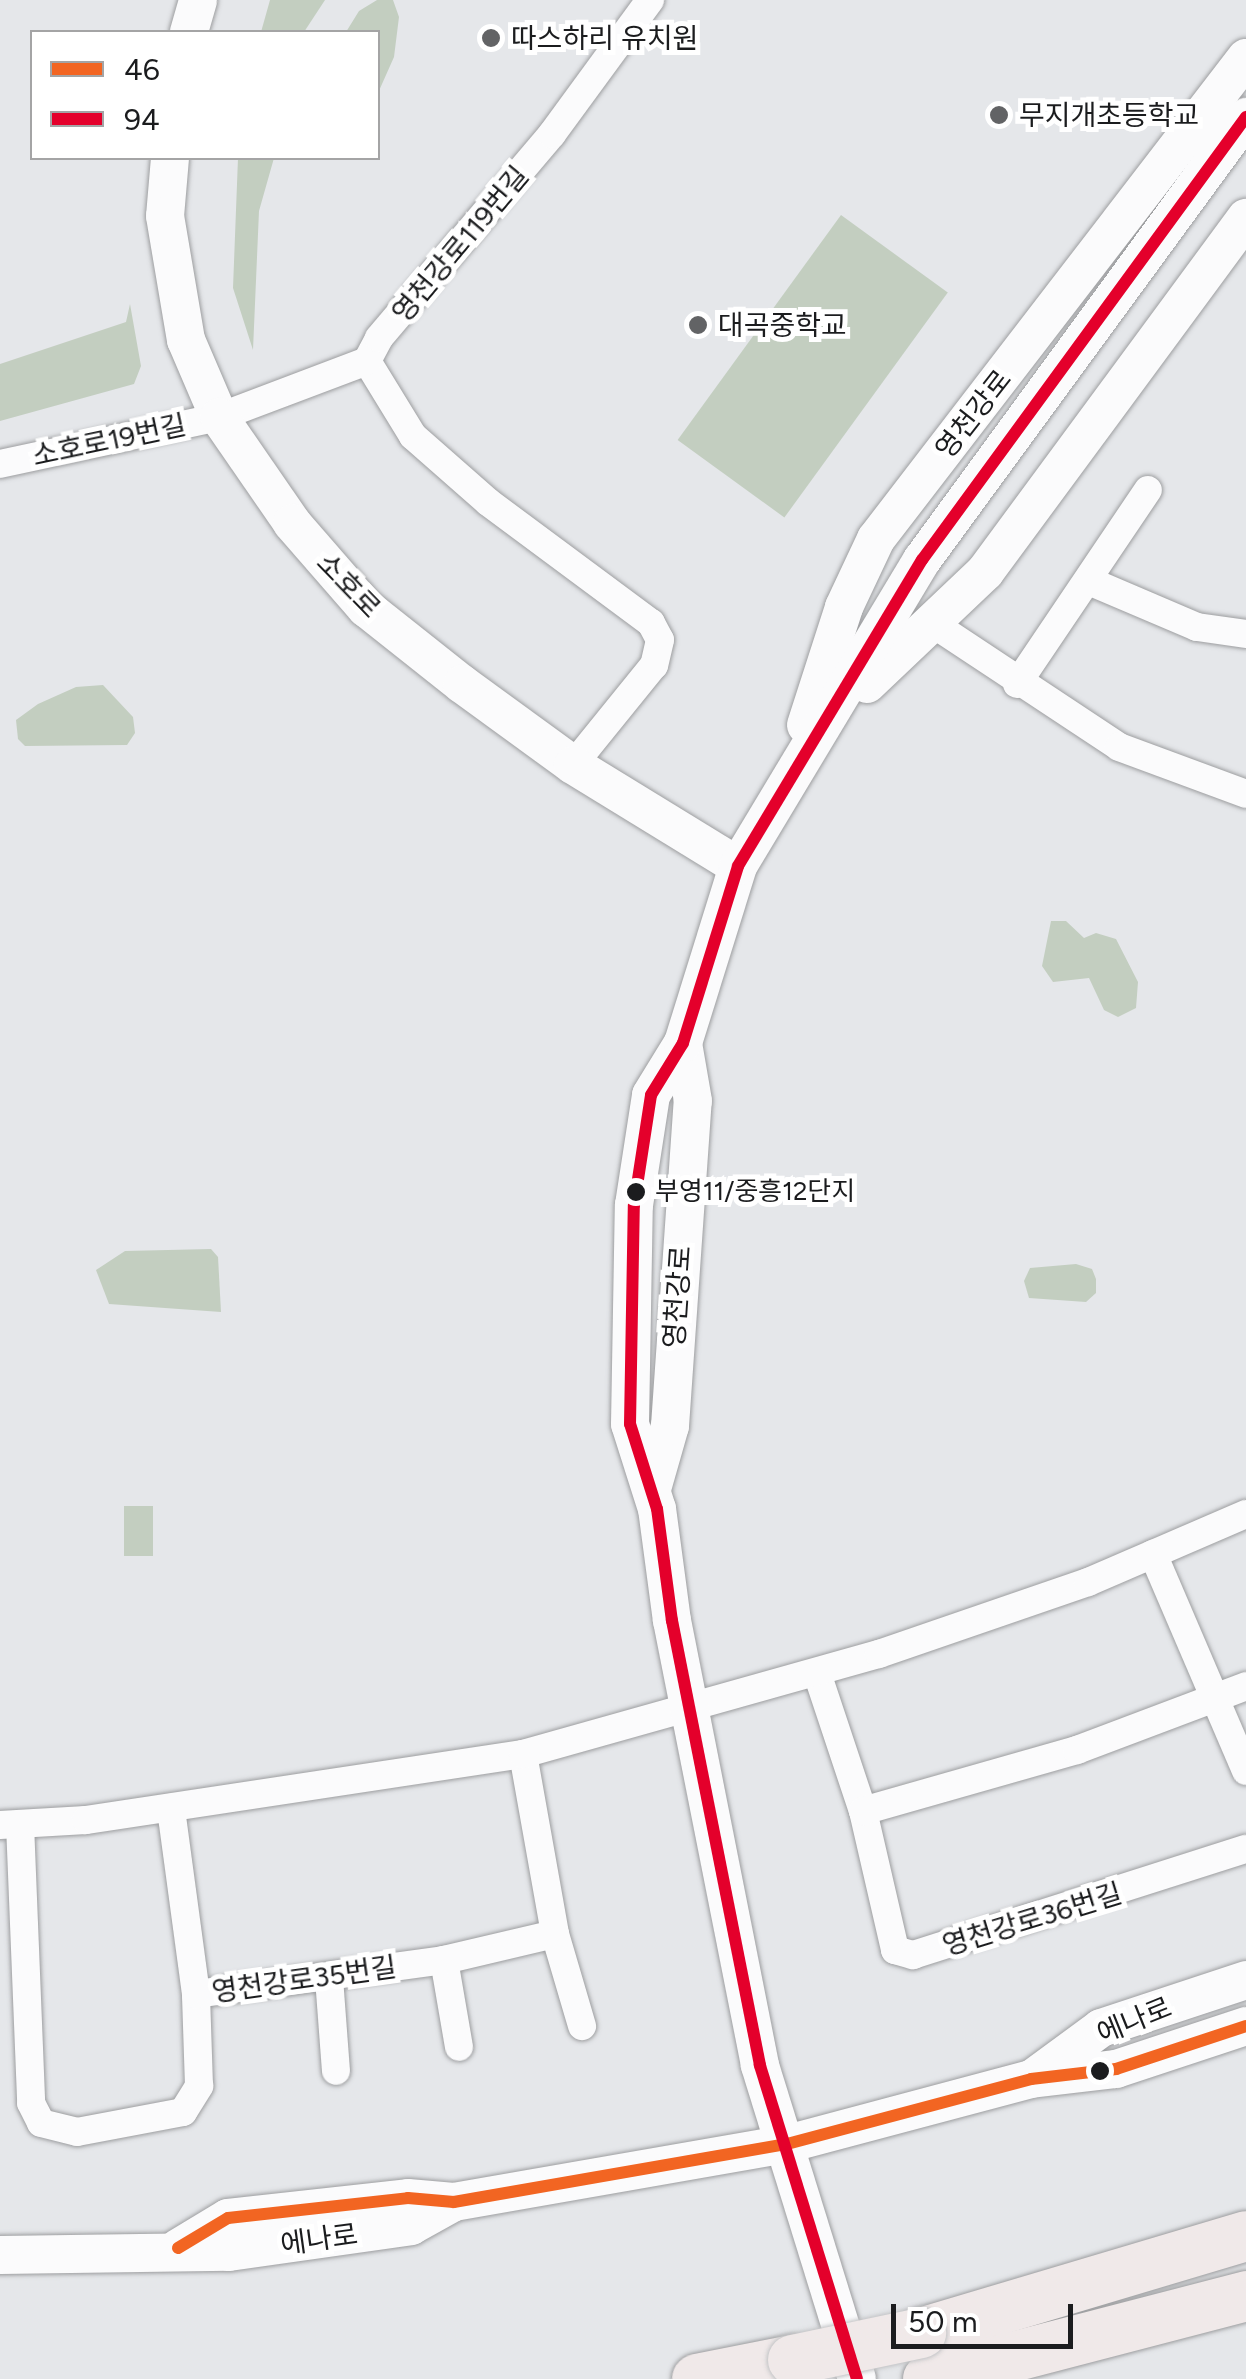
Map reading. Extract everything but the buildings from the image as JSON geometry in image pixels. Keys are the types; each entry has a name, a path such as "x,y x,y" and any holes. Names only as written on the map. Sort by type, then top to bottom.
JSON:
{"highway":[{"path":"924,2356 1246,2236"},
{"path":"697,2379 793,2360 924,2356 1246,2296"}],"street":[{"path":"190,30 198,0"},
{"name":"영천강로119번길","path":"367,361 379,338 552,134 650,0"},
{"name":"영천강로","path":"774,811 844,607 876,540 1246,58"},
{"name":"영천강로","path":"774,811 922,560 1246,117"},
{"name":"소호로","path":"170,160 166,216 186,340 219,417 292,523 366,608 573,766 738,866"},
{"name":"영천강로","path":"857,2379 760,2065 690,1710 652,1489 670,1426 693,1102 683,1043 738,866 774,811 858,694 895,651 932,623 985,572 1246,218"},
{"path":"219,417 367,361 413,436 488,502 650,623 660,640 654,665 573,766"},
{"name":"소호로19번길","path":"0,464 219,417"},
{"path":"1017,684 1148,490"},
{"path":"1089,580 1197,627 1246,634"},
{"path":"932,623 1017,684 1119,747 1246,794"},
{"path":"690,1710 818,1673 1154,1554 1246,1514"},
{"path":"1154,1554 1246,1771"},
{"name":"영천강로36번길","path":"818,1673 863,1811 895,1950 913,1955 1246,1849"},
{"path":"863,1811 1077,1750 1246,1686"},
{"name":"영천강로35번길","path":"556,1934 444,1960 196,1994 200,2086 183,2112 77,2132 41,2123 31,2104 10,1824 172,1808 523,1754 690,1710"},
{"path":"523,1754 556,1934 582,2026"},
{"path":"172,1808 196,1994"},
{"path":"444,1960 460,2046"},
{"path":"329,1978 336,2071"},
{"name":"에나로","path":"1031,2080 1101,2028 1246,1980"},
{"name":"에나로","path":"0,2256 178,2248 228,2252 411,2226 454,2202 787,2144 1031,2080 1116,2069 1246,2026"}],"green space":[{"path":"270,0 325,0 305,30 262,30"},
{"path":"377,0 393,0 399,17 394,57 380,88 380,30 347,30 359,11"},
{"path":"238,160 273,160 259,211 253,350 233,288"},
{"path":"841,215 948,293 784,517 678,440"},
{"path":"130,304 141,366 134,384 0,421 0,364 126,322"},
{"path":"103,685 133,717 135,733 127,745 25,746 18,739 16,720 38,704 76,687"},
{"path":"1051,921 1066,921 1084,938 1096,933 1116,939 1138,982 1136,1008 1118,1017 1104,1010 1089,978 1053,982 1042,966"},
{"path":"211,1249 218,1257 221,1312 109,1304 96,1270 125,1251"},
{"path":"1076,1264 1092,1269 1096,1279 1096,1293 1086,1302 1029,1298 1024,1281 1030,1268"},
{"path":"124,1506 153,1506 153,1556 124,1556"}],"transit line":[{"name":"94","path":"857,2379 760,2065 672,1621 657,1509 630,1424 634,1205 651,1095 683,1043 738,866 922,560 1246,117"},
{"name":"46","path":"178,2248 228,2218 408,2198 454,2202 787,2144 1031,2079 1116,2069 1246,2026"}],"place":[{"name":"따스하리 유치원","path":"491,38"},
{"name":"무지개초등학교","path":"999,115"},
{"name":"대곡중학교","path":"698,325"},
{"name":"부영11/중흥12단지","path":"636,1192"}]}
